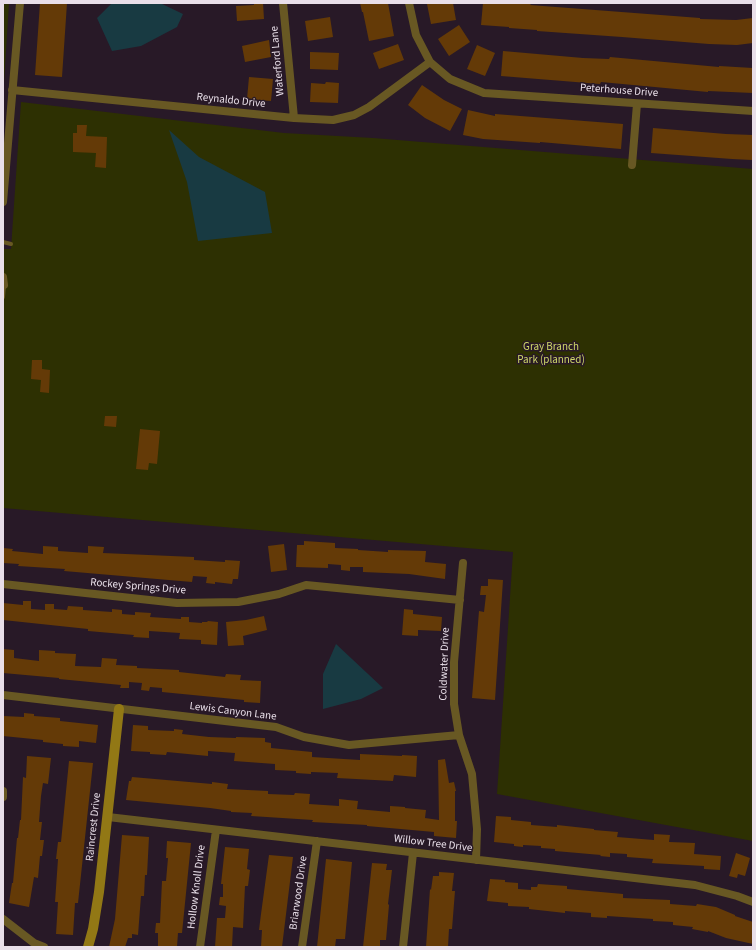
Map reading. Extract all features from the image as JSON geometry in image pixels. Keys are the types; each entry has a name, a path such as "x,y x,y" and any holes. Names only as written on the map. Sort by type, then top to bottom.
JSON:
{"street":[{"path":"3,202 20,3"},
{"name":"Waterford Lane","path":"284,3 294,118"},
{"path":"409,3 416,35 430,62"},
{"name":"Reynaldo Drive","path":"12,90 294,118 333,120 354,115 369,107 430,62"},
{"name":"Peterhouse Drive","path":"430,62 450,78 484,93 753,111"},
{"path":"632,165 637,104"},
{"name":"Coldwater Drive","path":"463,563 454,662 454,704 459,735 472,774 477,829 476,860"},
{"name":"Rockey Springs Drive","path":"3,584 177,603 238,602 279,594 306,585 460,600"},
{"name":"Lewis Canyon Lane","path":"3,695 276,727 304,737 349,745 459,735"},
{"name":"Raincrest Drive","path":"88,947 93,929 108,817 119,708"},
{"path":"3,791 3,797"},
{"name":"Willow Tree Drive","path":"108,817 695,885 737,896 753,902"},
{"name":"Hollow Knoll Drive","path":"200,947 216,830"},
{"name":"Briarwood Drive","path":"302,947 317,841"},
{"path":"403,947 414,853"},
{"path":"3,919 34,943 44,947"}],"lane":[{"path":"3,242 11,244"},
{"path":"3,297 4,281"}],"green space":[{"path":"3,3 9,3 3,99"},
{"name":"Gray Branch Park (planned)","path":"21,102 284,133 373,138 753,169 753,841 497,794 513,552 3,508 3,249 11,249"}],"water":[{"path":"112,3 160,3 183,14 177,27 141,46 112,51 97,18"},
{"path":"169,130 199,157 265,192 272,233 198,241 187,182"},
{"path":"336,644 383,688 361,699 323,709 323,674"}],"building":[{"path":"40,3 67,3 62,77 35,75"},
{"path":"254,3 263,3 264,19 237,21 236,6 254,5"},
{"path":"360,3 388,3 394,36 369,41"},
{"path":"453,3 456,20 431,24 427,4"},
{"path":"483,3 531,4 530,5 700,19 736,20 753,18 753,43 737,45 709,44 537,31 481,25"},
{"path":"330,17 333,37 308,41 305,21"},
{"path":"459,25 470,42 449,56 438,39"},
{"path":"269,40 271,57 245,62 242,46"},
{"path":"398,44 404,60 379,69 373,53"},
{"path":"477,45 495,53 485,76 467,69"},
{"path":"503,51 583,58 609,59 610,57 719,67 753,68 753,93 708,92 601,82 600,84 501,76"},
{"path":"310,52 339,53 338,70 310,69"},
{"path":"249,77 273,79 271,101 247,99"},
{"path":"326,82 339,83 338,103 310,102 311,83 325,84"},
{"path":"422,85 444,100 462,109 450,131 425,118 408,105"},
{"path":"468,110 495,116 495,114 623,124 621,149 483,139 463,135"},
{"path":"77,125 87,125 86,136 107,137 106,168 95,167 96,153 73,152 73,133 77,133"},
{"path":"653,128 753,135 752,160 651,153"},
{"path":"32,360 42,360 42,369 50,370 49,393 40,392 41,380 31,379"},
{"path":"105,416 117,416 116,427 104,426"},
{"path":"140,429 160,431 157,464 149,463 148,470 136,469"},
{"path":"304,541 335,543 335,548 358,550 388,552 388,550 426,551 425,562 446,564 445,579 409,574 363,572 363,567 350,567 350,571 341,570 341,565 328,564 328,568 296,567 297,545 304,545"},
{"path":"284,544 287,570 271,572 268,546"},
{"path":"43,546 58,547 58,551 88,553 88,546 104,547 103,553 194,557 194,560 225,562 225,560 240,561 238,579 233,579 232,584 215,582 215,584 206,583 207,577 193,576 192,582 64,571 65,569 18,566 19,564 3,563 3,548 13,549 12,551 43,554"},
{"path":"488,579 503,580 495,700 472,698 479,611 484,612 486,595 480,595 481,586 488,586"},
{"path":"23,601 31,601 31,609 45,610 45,604 54,604 54,609 67,610 68,606 83,607 83,610 112,612 112,609 122,610 122,614 135,615 135,612 151,613 150,617 181,619 181,617 189,617 189,622 218,622 217,645 201,644 201,640 179,639 180,633 149,631 149,638 133,637 134,635 88,631 88,629 3,620 3,603 23,605"},
{"path":"404,609 413,610 413,614 442,617 441,631 418,630 418,636 402,635"},
{"path":"264,616 267,630 243,636 244,645 228,646 226,622"},
{"path":"3,649 14,650 14,658 39,661 39,650 55,651 55,653 76,654 75,666 101,667 102,658 117,659 116,665 137,666 137,668 179,670 179,672 225,677 226,674 241,675 240,680 261,681 260,703 162,692 162,688 150,687 149,691 141,690 142,683 129,682 129,688 120,688 121,685 3,673"},
{"path":"24,713 34,714 34,716 60,718 60,721 98,725 96,743 79,741 79,747 63,746 63,744 43,742 43,740 3,736 3,716 24,717"},
{"path":"133,725 148,726 148,730 183,730 182,734 209,737 265,738 265,742 271,743 271,748 312,752 312,757 360,760 360,754 417,756 416,777 394,775 393,781 337,778 338,773 296,773 296,771 275,770 275,764 234,761 235,753 208,751 208,756 167,752 166,755 150,754 150,752 131,751"},
{"path":"27,756 51,758 48,784 43,783 41,796 39,822 42,822 40,840 44,840 42,856 40,856 38,878 34,877 29,907 9,903 13,883 17,838 21,820 23,777 26,778"},
{"path":"445,759 449,783 454,782 456,791 456,838 434,836 434,832 367,825 312,822 313,820 251,816 252,813 126,800 129,781 131,781 132,777 212,784 212,782 228,784 227,789 268,791 268,794 310,794 309,804 339,806 339,799 358,801 357,809 390,812 390,806 426,810 425,818 439,820 438,760"},
{"path":"69,761 93,763 78,903 75,903 73,935 56,934 58,902 55,902 58,859 56,859 58,842 61,842"},
{"path":"496,816 511,817 511,820 531,822 531,825 557,827 557,825 618,832 617,837 654,840 654,834 670,835 669,842 695,843 694,854 721,856 720,870 704,869 704,866 652,863 653,859 627,857 627,854 610,853 610,857 555,851 555,849 541,848 541,846 523,845 523,847 514,846 514,844 494,842"},
{"path":"122,835 149,837 147,875 145,875 144,896 141,896 138,935 132,934 132,938 128,938 125,947 109,947 115,919"},
{"path":"167,841 191,843 182,933 178,933 177,947 158,947 158,933 155,933 156,923 160,923 162,881 166,881 168,858 166,858"},
{"path":"225,847 249,849 247,869 250,870 248,886 245,886 243,928 233,927 232,947 215,947 217,918 225,918 226,906 219,905 220,897 223,897 223,884 221,884"},
{"path":"736,853 750,858 745,876 738,874 737,878 729,876"},
{"path":"269,855 293,857 282,947 261,947 262,930 259,930"},
{"path":"326,859 352,862 345,939 336,939 335,947 317,947"},
{"path":"372,863 387,864 386,870 392,870 386,940 380,940 380,947 363,947"},
{"path":"439,872 454,873 452,891 455,891 452,929 449,929 448,947 426,947 430,889 431,890 433,876 439,876"},
{"path":"490,879 518,883 518,889 531,890 531,887 537,887 538,884 567,886 567,889 623,894 623,898 670,900 670,904 696,906 697,904 716,907 735,916 753,922 753,944 726,938 708,931 692,929 693,927 673,925 673,922 607,916 607,918 591,917 591,913 565,911 565,913 529,909 529,907 508,906 508,903 487,901"}]}
